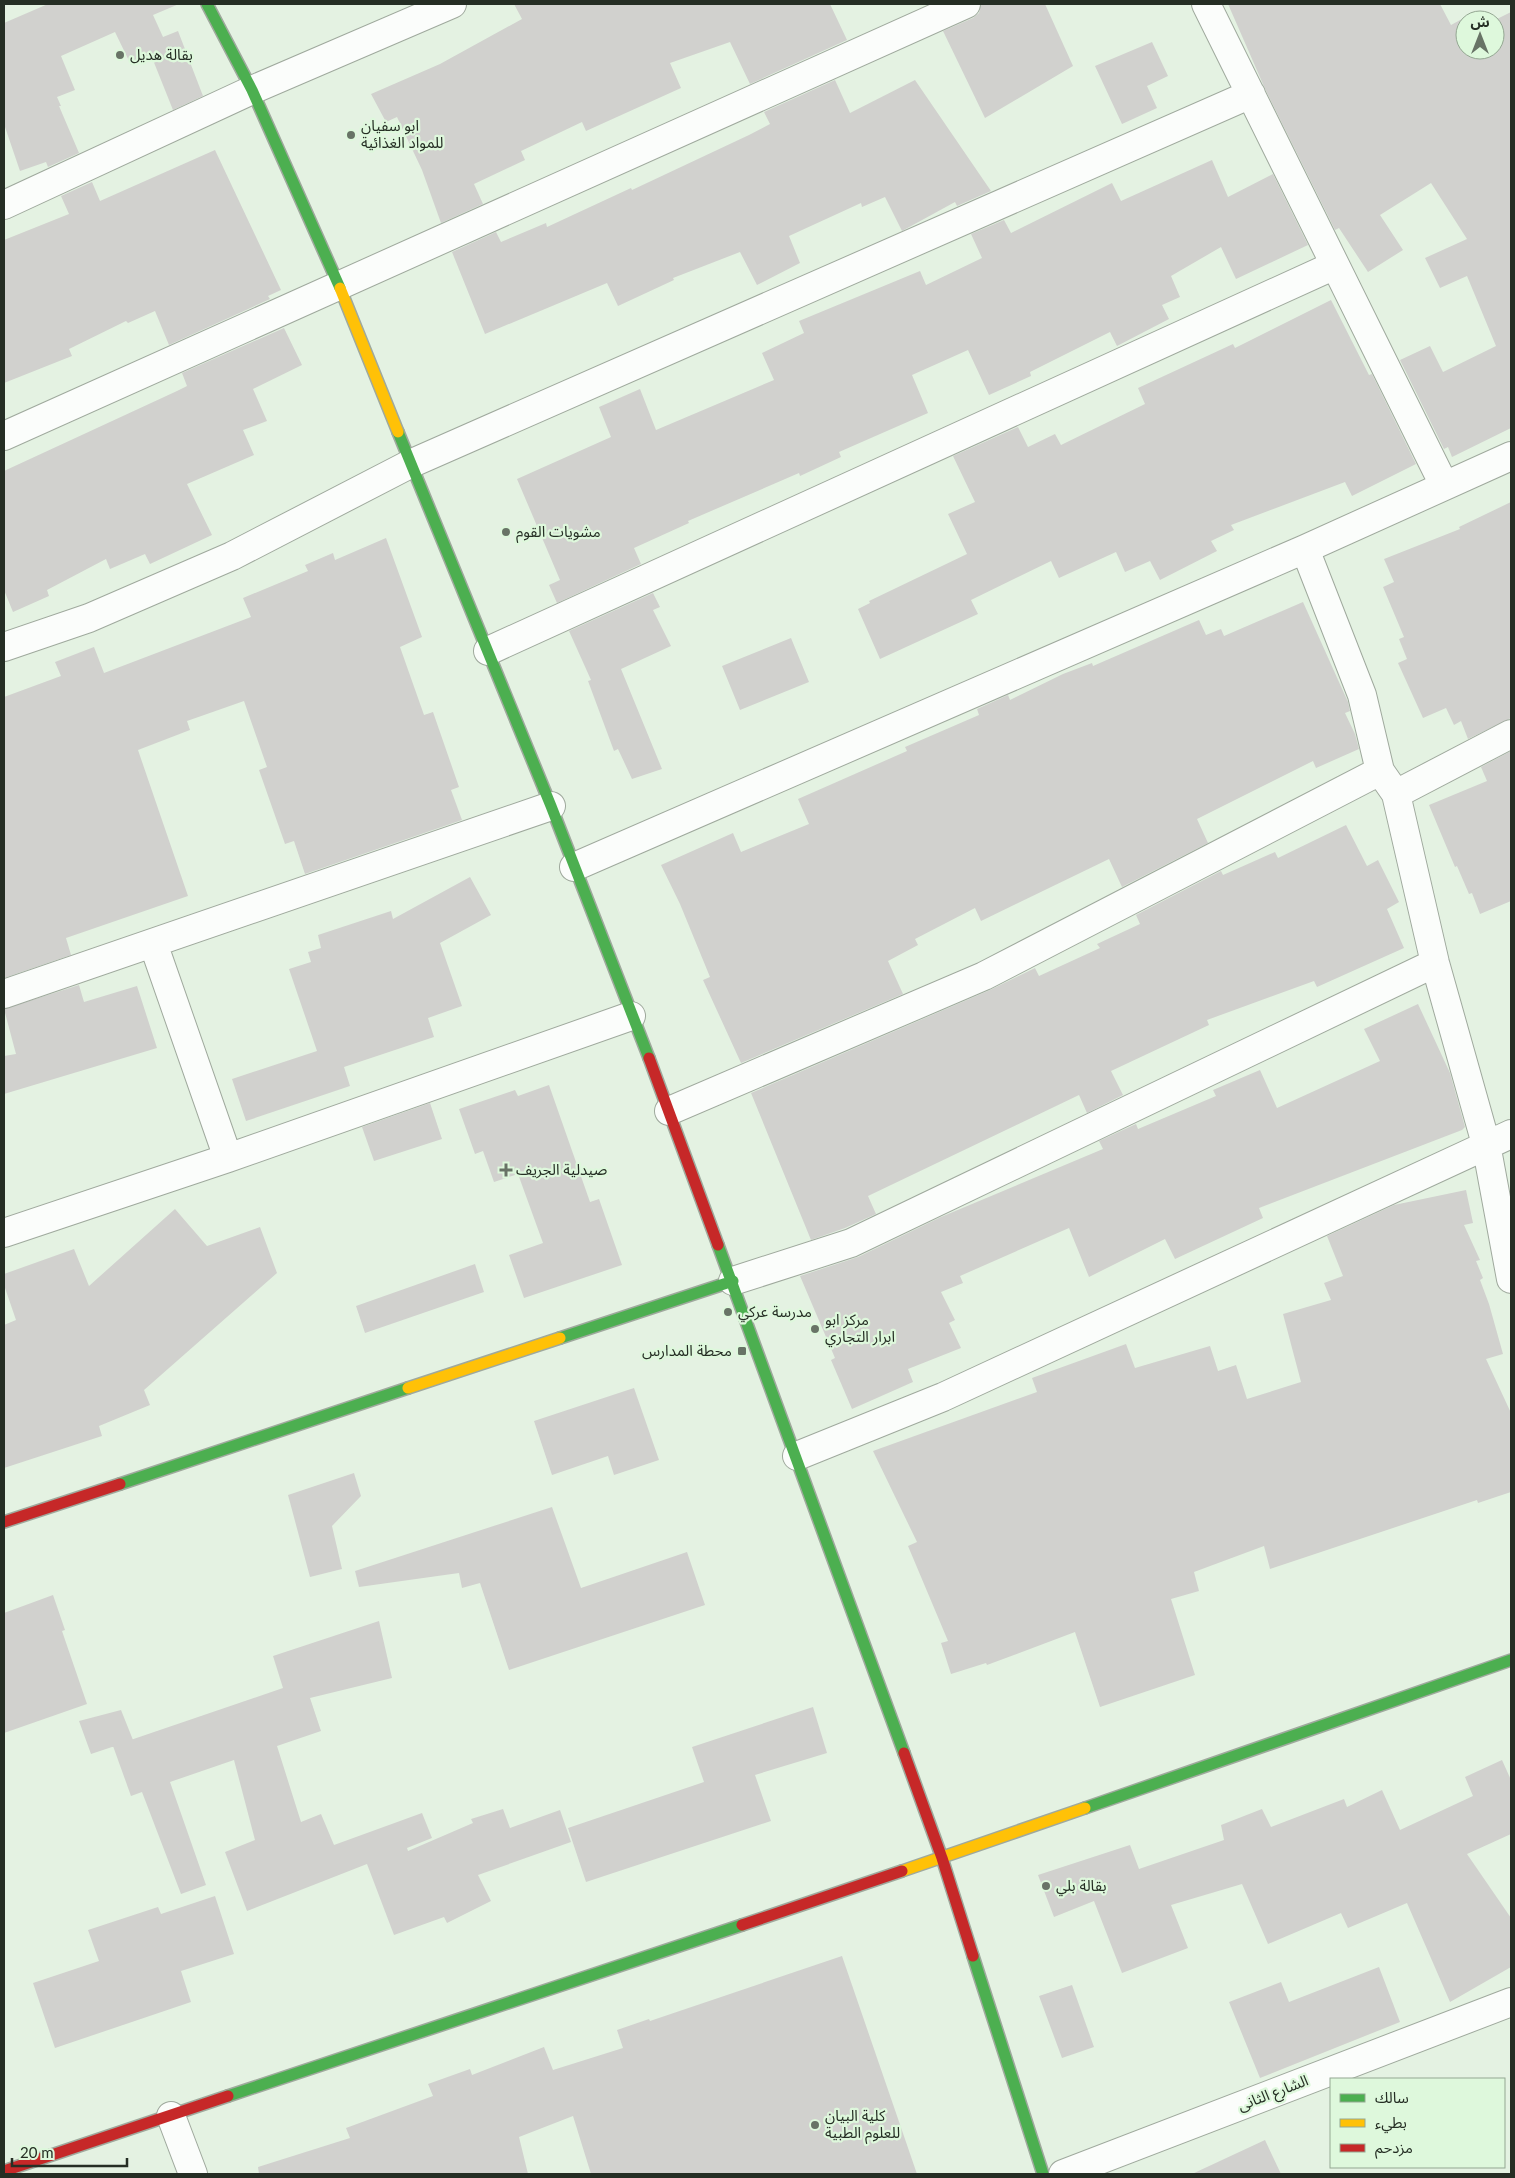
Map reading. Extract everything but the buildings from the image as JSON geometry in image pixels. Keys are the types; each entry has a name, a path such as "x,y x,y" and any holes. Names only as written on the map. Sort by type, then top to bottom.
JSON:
{"street":[{"path":"207,4 252,90 339,286 551,806 669,1110 797,1456 942,1858 1043,2174"},
{"path":"4,205 252,90 452,4"},
{"path":"4,436 966,4"},
{"path":"1206,4 1444,485"},
{"path":"4,647 89,618 232,556 410,464 1251,94"},
{"path":"488,651 1335,265"},
{"path":"574,867 1305,549 1511,456"},
{"path":"1305,549 1362,695 1380,771 1396,794 1435,964 1486,1144 1511,1279"},
{"path":"1396,794 1511,734"},
{"path":"669,1110 984,976 1380,771"},
{"path":"4,994 551,806"},
{"path":"153,943 228,1158"},
{"path":"4,1522 850,1243 1435,964"},
{"path":"4,1234 228,1158 631,1016"},
{"path":"797,1456 943,1396 1511,1134"},
{"path":"4,2171 942,1858 1511,1660"},
{"name":"الشارع الثانى","path":"1063,2174 1511,2002"},
{"path":"171,2116 193,2174"}],"traffic: fast":[{"path":"207,4 252,90 340,288"},
{"path":"398,432 551,806 649,1058"},
{"path":"718,1245 904,1753"},
{"path":"560,1338 733,1281"},
{"path":"120,1484 408,1388"},
{"path":"1085,1808 1511,1660"},
{"path":"228,2096 742,1925"},
{"path":"973,1956 1043,2174"}],"traffic: slow":[{"path":"340,288 398,432"},
{"path":"408,1388 560,1338"},
{"path":"902,1871 1085,1808"}],"traffic: jam":[{"path":"649,1058 718,1245"},
{"path":"4,1522 120,1484"},
{"path":"904,1753 942,1858 973,1956"},
{"path":"742,1925 902,1871"},
{"path":"4,2171 228,2096"}],"place":[{"name":"بقالة هديل","path":"120,55"},
{"name":"ابو سفيان للمواد الغذائية","path":"351,135"},
{"name":"مشويات القوم","path":"506,532"},
{"name":"صيدلية الجريف","path":"506,1170"},
{"name":"مدرسة عركي","path":"728,1312"},
{"name":"مركز ابو ابرار التجاري","path":"815,1329"},
{"name":"محطة المدارس","path":"742,1351"},
{"name":"بقالة بلي","path":"1046,1886"},
{"name":"كلية البيان للعلوم الطبية","path":"815,2125"}]}
